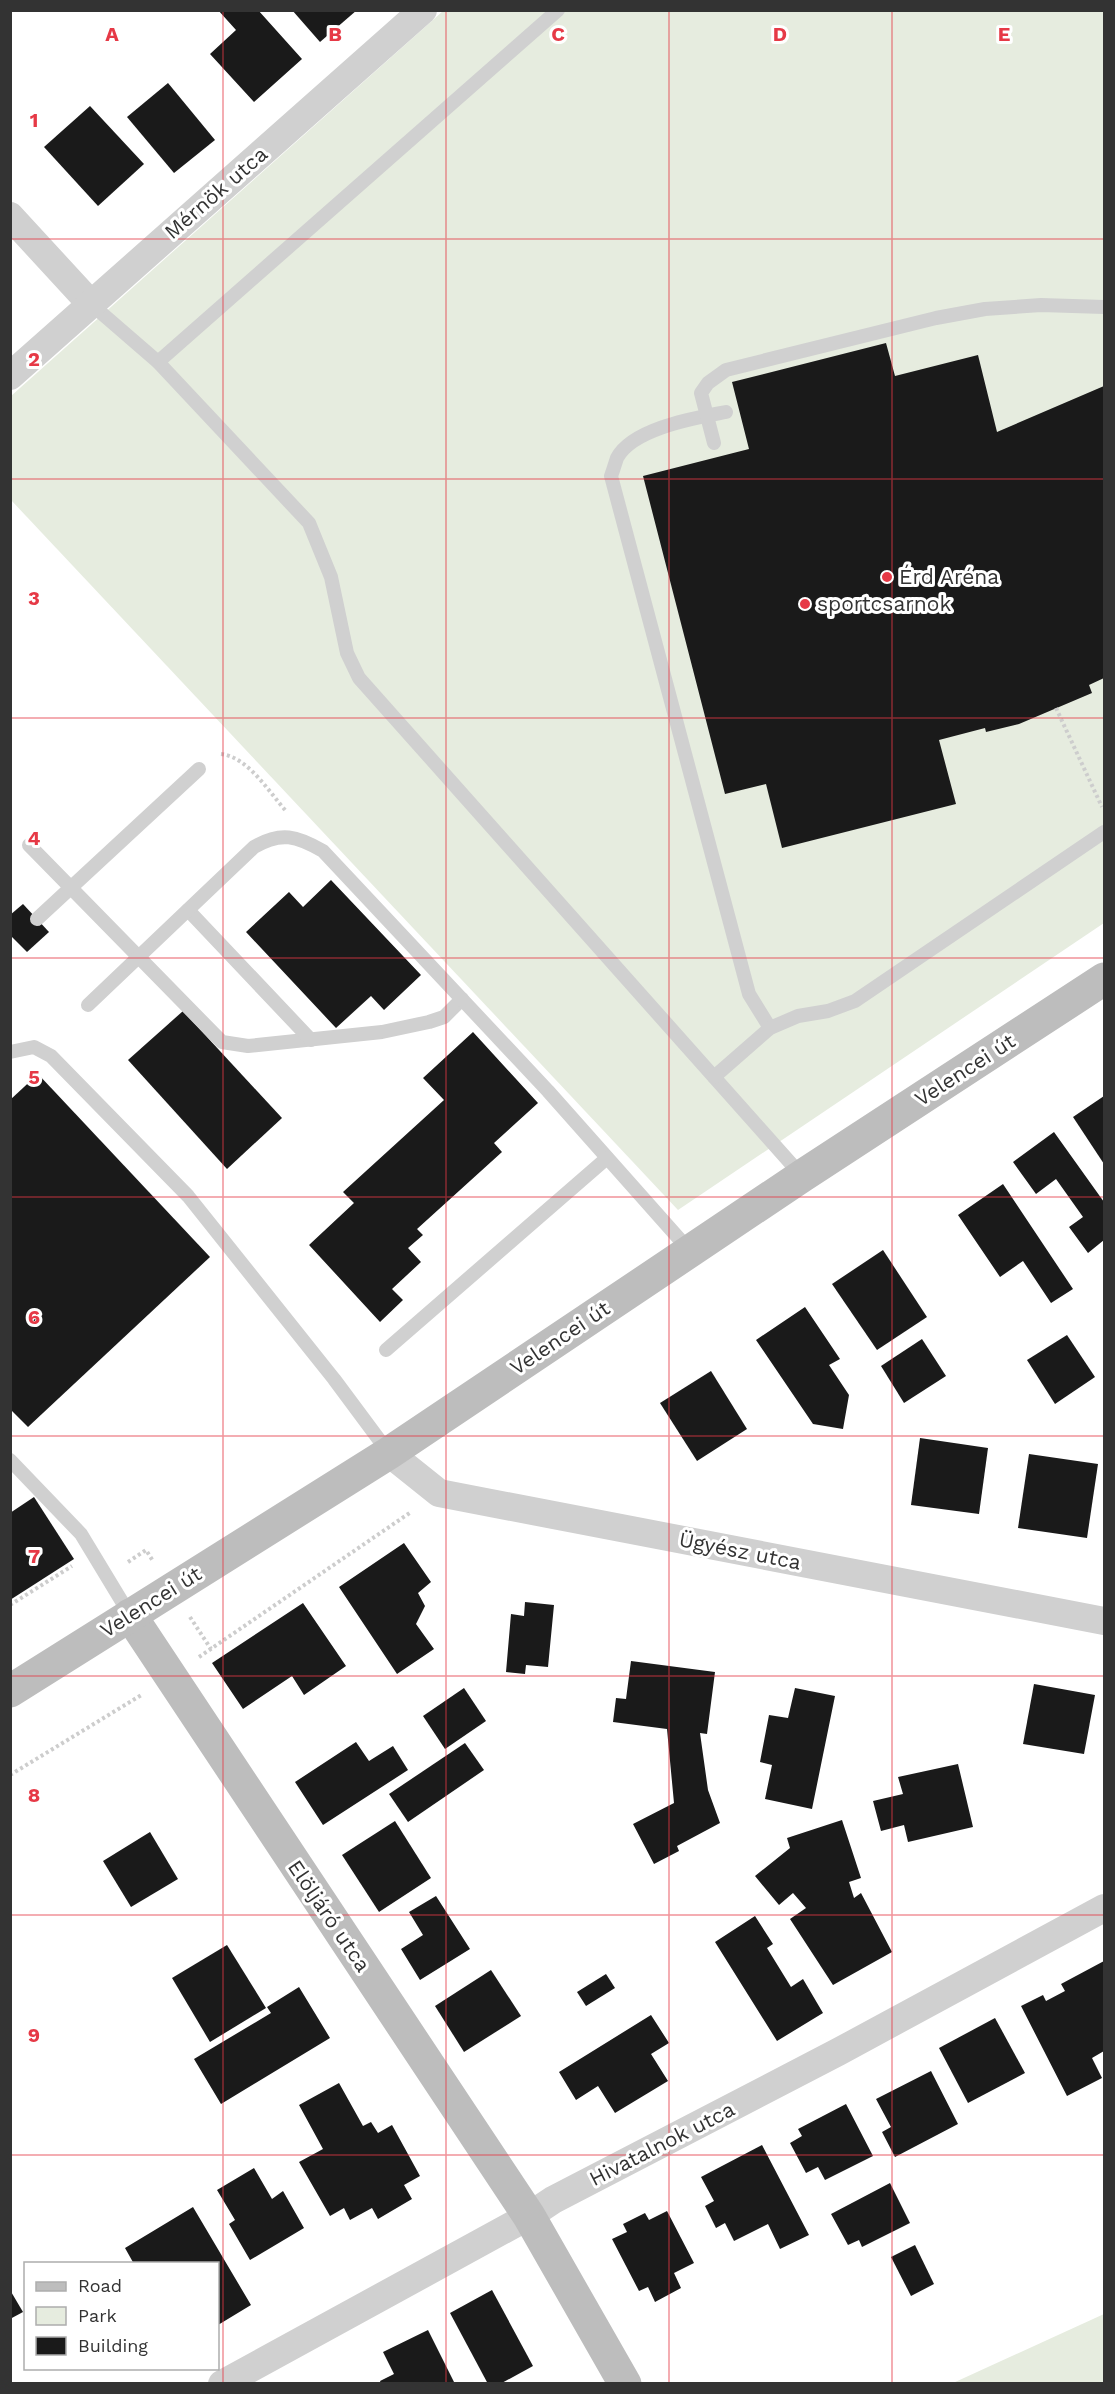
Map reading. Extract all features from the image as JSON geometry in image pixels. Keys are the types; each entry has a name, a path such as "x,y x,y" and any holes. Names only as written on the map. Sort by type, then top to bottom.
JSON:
{"main road":[{"name":"Velencei út","path":"10,1691 389,1453 802,1176 1104,978"},
{"name":"Elöljáró utca","path":"130,1615 529,2216 625,2384"}],"street":[{"name":"Mérnök utca","path":"10,376 423,10"},
{"path":"10,216 91,304"},
{"name":"Ügyész utca","path":"389,1453 439,1493 1104,1621"},
{"name":"Hivatalnok utca","path":"222,2384 529,2216 553,2200 838,2052 1104,1908"}],"lane":[{"path":"158,362 558,10"},
{"path":"91,304 158,362 309,523 331,577 347,653 359,678 802,1176"},
{"path":"714,443 701,393 708,383 726,370 936,318 985,309 1041,305 1104,307"},
{"path":"726,412 662,426 635,441 618,457 611,476 749,994 770,1028"},
{"path":"37,919 200,769"},
{"path":"714,1077 770,1028 798,1016 828,1011 855,1001 1104,831"},
{"path":"88,1005 254,847 268,839 286,836 305,841 323,851 548,1090 690,1251"},
{"path":"29,845 222,1042 248,1046 382,1032 444,1017 462,999"},
{"path":"188,910 311,1040"},
{"path":"10,1052 34,1047 51,1056 188,1196 334,1378 389,1453"},
{"path":"386,1350 607,1158"},
{"path":"10,1460 81,1534 130,1615"}],"path":[{"path":"1056,708 1104,813"},
{"path":"200,769 198,759 213,753 230,755 246,767 323,851"},
{"path":"10,1775 171,1677 439,1493"},
{"path":"10,1605 81,1560"}],"green space":[{"path":"443,11 1104,11 1104,923 678,1210 11,500 11,396"},
{"path":"1104,2314 1104,2383 953,2383"}],"building":[{"path":"218,10 258,10 302,59 254,102 210,54 236,30"},
{"path":"292,10 357,10 320,42"},
{"path":"168,83 215,140 174,173 127,117"},
{"path":"90,106 144,164 98,206 44,147"},
{"name":"Érd Aréna","path":"886,343 895,376 978,355 997,432 1104,386 1104,678 1089,685 1092,693 1019,724 986,732 985,728 939,740 956,804 782,848 766,784 725,794 643,476 749,449 732,382"},
{"path":"331,880 421,975 384,1010 371,996 336,1028 246,932 289,892 303,907"},
{"path":"23,904 49,932 27,952 10,935 10,915"},
{"path":"183,1011 282,1118 227,1169 128,1060"},
{"path":"473,1032 538,1103 494,1143 502,1152 417,1229 423,1235 408,1248 421,1262 392,1289 403,1300 380,1322 309,1245 354,1203 343,1192 444,1100 423,1078"},
{"path":"38,1074 210,1257 28,1427 10,1409 10,1100"},
{"path":"1104,1096 1104,1164 1073,1117"},
{"path":"1054,1132 1104,1202 1104,1240 1088,1253 1069,1227 1083,1217 1056,1179 1036,1194 1013,1162"},
{"path":"1003,1184 1073,1289 1051,1303 1023,1261 1000,1277 958,1215"},
{"path":"883,1250 927,1317 877,1350 832,1284"},
{"path":"805,1307 840,1359 829,1365 849,1395 843,1429 813,1424 756,1340"},
{"path":"1067,1335 1095,1377 1055,1404 1027,1360"},
{"path":"922,1339 946,1376 904,1403 881,1366"},
{"path":"711,1371 747,1429 697,1461 660,1403"},
{"path":"920,1438 988,1448 979,1514 911,1505"},
{"path":"1029,1454 1098,1464 1087,1538 1018,1528"},
{"path":"34,1497 74,1559 10,1600 10,1513"},
{"path":"404,1543 431,1582 418,1593 425,1606 416,1624 434,1649 397,1674 339,1587"},
{"path":"525,1602 554,1605 548,1667 526,1665 525,1674 506,1672 511,1614 524,1616"},
{"path":"303,1603 346,1666 304,1695 292,1676 243,1709 212,1663"},
{"path":"631,1661 715,1672 707,1734 700,1733 708,1790 720,1823 677,1846 679,1851 654,1864 633,1824 674,1803 667,1729 613,1722 616,1698 626,1699"},
{"path":"1034,1684 1095,1695 1084,1754 1023,1744"},
{"path":"464,1688 486,1721 445,1749 423,1716"},
{"path":"795,1688 835,1696 812,1809 765,1799 772,1765 760,1762 769,1715 788,1718"},
{"path":"356,1742 369,1761 393,1746 408,1770 323,1825 295,1782"},
{"path":"465,1743 484,1770 408,1822 389,1794"},
{"path":"958,1764 973,1827 908,1842 904,1825 881,1831 873,1801 903,1794 898,1777"},
{"path":"842,1820 861,1878 849,1882 854,1898 861,1893 892,1952 833,1985 790,1919 806,1908 793,1893 779,1905 755,1876 790,1848 787,1838"},
{"path":"395,1821 431,1878 379,1912 342,1855"},
{"path":"150,1832 178,1879 131,1907 103,1861"},
{"path":"436,1896 470,1949 420,1980 401,1949 423,1935 409,1912"},
{"path":"755,1916 773,1944 767,1948 791,1987 803,1979 823,2013 777,2041 715,1942"},
{"path":"227,1945 266,2008 210,2042 172,1978"},
{"path":"1104,1961 1104,2051 1092,2058 1102,2078 1067,2096 1021,2006 1043,1995 1046,2001 1065,1991 1061,1984"},
{"path":"491,1970 521,2016 464,2052 435,2006"},
{"path":"606,1974 615,1988 586,2006 577,1992"},
{"path":"299,1987 330,2038 221,2104 194,2059 271,2013 267,2007"},
{"path":"651,2015 669,2043 651,2054 668,2081 615,2113 598,2086 576,2100 559,2072"},
{"path":"995,2018 1025,2073 968,2103 939,2048"},
{"path":"931,2071 958,2124 895,2157 882,2132 891,2127 876,2099"},
{"path":"339,2083 363,2126 371,2122 378,2133 392,2125 420,2176 404,2185 412,2199 378,2219 372,2208 350,2220 344,2208 330,2216 299,2162 323,2149 299,2105"},
{"path":"846,2104 873,2156 825,2180 818,2167 806,2173 790,2143 802,2136 798,2129"},
{"path":"762,2145 809,2235 780,2249 768,2224 734,2241 725,2223 716,2228 705,2206 714,2201 701,2177"},
{"path":"254,2168 272,2199 283,2191 304,2228 250,2260 229,2224 235,2220 217,2190"},
{"path":"890,2183 910,2223 862,2247 859,2240 848,2245 831,2214"},
{"path":"193,2207 251,2305 219,2324 219,2262 133,2262 125,2248"},
{"path":"667,2211 694,2263 674,2273 681,2288 655,2302 648,2287 639,2291 612,2239 627,2232 623,2224 645,2213 649,2220"},
{"path":"915,2245 934,2284 911,2296 891,2257"},
{"path":"10,2290 23,2312 10,2319"},
{"path":"492,2290 533,2366 500,2384 488,2384 450,2313"},
{"path":"428,2330 454,2382 381,2384 380,2381 394,2374 383,2352"}],"place":[{"name":"Érd Aréna","path":"887,577"},
{"name":"sportcsarnok","path":"805,604"}]}
